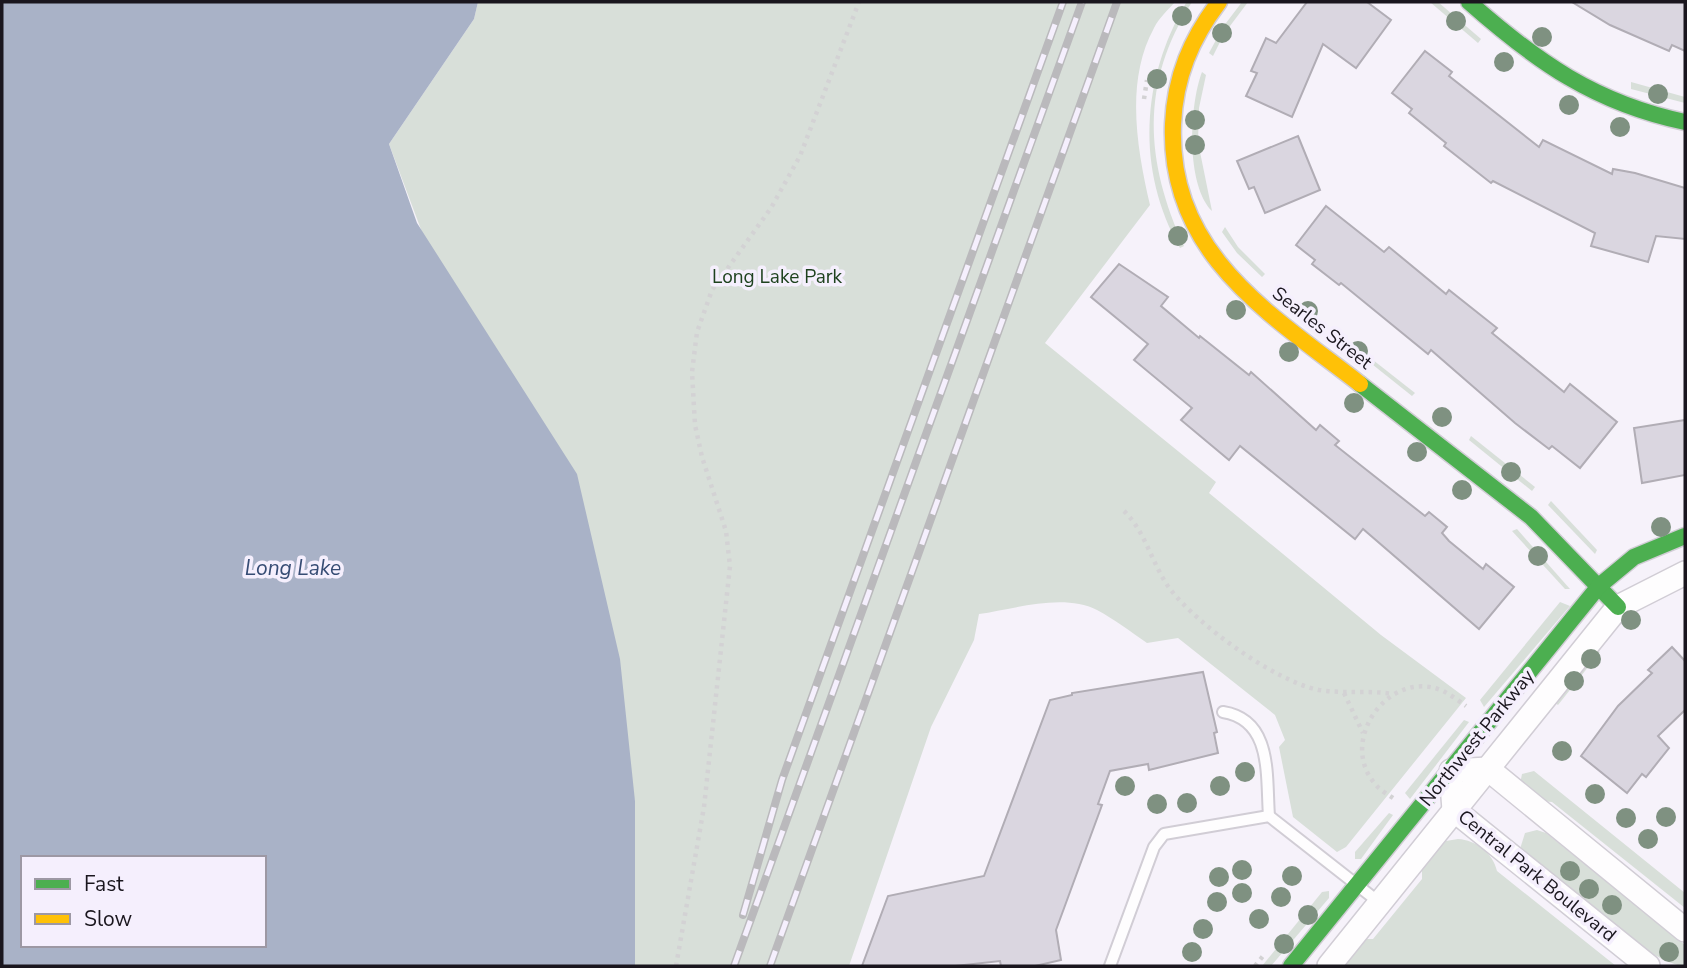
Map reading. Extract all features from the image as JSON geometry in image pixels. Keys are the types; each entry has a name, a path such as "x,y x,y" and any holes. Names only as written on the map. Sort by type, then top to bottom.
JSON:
{"street":[{"name":"Searles Street","path":"1219,2 1188,51 1177,94 1170,139 1192,225 1212,256 1252,299 1531,517 1618,607"},
{"path":"1469,2 1519,46 1567,81 1622,106 1685,122"},
{"name":"Northwest Parkway","path":"1291,966 1599,586 1634,557 1685,536"},
{"name":"Northwest Parkway","path":"1329,966 1618,607 1685,573"},
{"path":"1451,771 1488,769 1685,930"},
{"name":"Central Park Boulevard","path":"1451,771 1454,810 1648,966"}],"lane":[{"path":"1223,712 1234,713 1250,723 1263,741 1269,816 1380,903"},
{"path":"1110,966 1158,839 1164,834 1269,816"}],"path":[{"path":"676,966 704,807 730,566 726,531 702,457 695,425 692,372 697,332 712,290 771,208 800,156 859,2"},
{"path":"1124,512 1133,520 1170,590 1193,612 1273,672 1314,689 1344,693 1393,694 1413,688 1442,691 1489,724"},
{"path":"1344,693 1364,734"},
{"path":"1393,694 1375,711 1364,734 1364,760 1368,774 1376,785 1415,815"}],"green space":[{"name":"Long Lake Park","path":"478,2 1175,2 1154,28 1139,70 1136,115 1141,161 1150,205 1045,343 1216,482 1209,493 1381,635 1466,698 1346,847 1337,852 1293,817 1279,747 1285,740 1275,715 1178,638 1147,643 1097,610 1084,605 1054,602 1023,606 979,614 974,640 931,727 849,966 635,966 635,801 389,144 474,19"},
{"path":"1192,2 1175,32 1163,62 1156,92 1154,122 1161,183 1184,246 1180,248 1156,188 1150,125 1160,62 1186,3"},
{"path":"1242,2 1248,2 1224,34 1213,56 1209,53 1223,27"},
{"path":"1430,2 1438,2 1481,39 1478,43"},
{"path":"1202,72 1206,75 1199,108 1198,142 1212,211 1198,183 1192,144 1194,104"},
{"path":"1631,82 1685,97 1685,103 1631,89"},
{"path":"1225,227 1238,247 1265,274 1262,277 1237,253 1222,232"},
{"path":"1345,338 1415,393 1412,396 1343,341"},
{"path":"1471,436 1535,487 1532,491 1469,440"},
{"path":"1551,501 1597,550 1595,554 1548,505"},
{"path":"1517,529 1570,589 1565,589 1512,531"},
{"path":"1560,602 1570,606 1484,707 1480,700"},
{"path":"1596,650 1600,652 1558,705 1554,702"},
{"path":"1464,720 1469,722 1410,799 1405,793"},
{"path":"1534,771 1685,893 1685,908 1552,802 1542,801 1520,784 1522,774"},
{"path":"1389,813 1393,815 1361,859 1355,859 1355,852"},
{"path":"1537,830 1546,833 1685,945 1685,966 1669,962 1625,936 1520,849 1525,833"},
{"path":"1458,839 1471,842 1488,853 1497,871 1616,966 1344,966 1362,939 1373,939 1422,879 1422,866 1434,851 1446,841"},
{"path":"1329,891 1329,898 1271,966 1262,966 1322,892"}],"water":[{"name":"Long Lake","path":"2,2 478,2 474,19 389,144 417,223 577,474 620,659 635,801 635,966 2,966"}],"building":[{"path":"1307,2 1367,2 1391,20 1356,68 1323,44 1292,117 1246,96 1257,73 1251,71 1266,38 1276,43"},
{"path":"1572,2 1685,2 1685,51 1672,45 1669,51 1610,25"},
{"path":"1425,51 1452,72 1449,76 1539,147 1543,140 1612,174 1613,169 1635,173 1685,188 1685,239 1656,236 1648,262 1591,246 1595,233 1493,181 1491,183 1444,146 1446,143 1409,113 1412,109 1392,93"},
{"path":"1298,136 1320,190 1265,213 1254,187 1249,189 1237,161"},
{"path":"1326,206 1384,252 1389,247 1446,294 1449,290 1497,328 1492,333 1564,392 1570,384 1617,422 1580,468 1552,446 1549,449 1431,350 1428,354 1341,283 1339,285 1312,264 1315,260 1296,245"},
{"path":"1119,264 1168,297 1161,306 1199,338 1200,336 1249,375 1251,372 1316,430 1320,425 1339,441 1335,445 1425,516 1429,512 1447,527 1442,533 1449,541 1483,569 1486,564 1514,587 1479,629 1363,529 1355,539 1240,446 1229,460 1181,420 1192,408 1134,360 1148,344 1091,297"},
{"path":"1685,420 1685,475 1642,483 1634,428"},
{"path":"1672,647 1685,661 1685,710 1658,736 1669,748 1646,777 1642,774 1627,793 1581,756 1618,706 1652,673 1648,670"},
{"path":"1203,672 1217,732 1214,733 1218,753 1149,770 1148,764 1110,771 1098,804 1102,805 1056,930 1061,960 1035,966 1001,966 1000,961 955,966 862,966 888,896 984,876 1050,700 1072,693"}],"railway":[{"path":"743,915 782,780 1063,2"},
{"path":"734,966 1082,2"},
{"path":"770,966 1117,2"}],"traffic: fast":[{"path":"1469,2 1543,61 1595,92 1623,104 1685,122"},
{"path":"1360,384 1531,517 1618,607"},
{"path":"1291,966 1599,586 1634,557 1685,536"}],"traffic: slow":[{"path":"1219,2 1200,30 1186,59 1174,107 1176,170 1187,209 1206,245 1230,276 1292,332 1360,384"}]}
